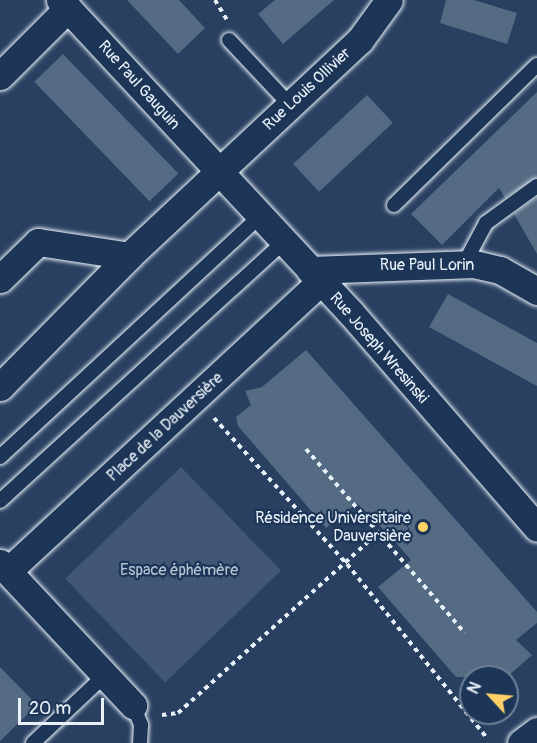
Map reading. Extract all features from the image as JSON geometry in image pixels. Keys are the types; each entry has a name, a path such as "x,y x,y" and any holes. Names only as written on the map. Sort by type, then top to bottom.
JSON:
{"street":[{"name":"Rue Louis Ollivier","path":"218,171 360,39 389,0"},
{"path":"0,76 64,4"},
{"name":"Rue Paul Gauguin","path":"64,4 218,171"},
{"path":"0,387 129,256 218,171"},
{"name":"Rue Joseph Wresinski","path":"218,171 315,276 537,528"},
{"path":"0,279 38,242 129,256"},
{"name":"Rue Paul Lorin","path":"315,276 464,264 500,270 537,291"},
{"name":"Place de la Dauversière","path":"145,706 106,674 4,567 315,276"},
{"path":"521,743 537,731"}],"lane":[{"path":"229,40 290,105"},
{"path":"394,205 537,64"},
{"path":"464,264 486,223 537,186"},
{"path":"0,457 259,217"},
{"path":"0,501 284,243"},
{"path":"33,743 106,674"},
{"path":"140,743 145,706"}],"path":[{"path":"215,0 228,21"},
{"path":"207,410 347,564 487,738"},
{"path":"306,449 465,633"},
{"path":"145,706 163,717 178,713 347,564 378,533"}],"green space":[{"name":"Espace éphémère","path":"181,467 281,571 165,682 65,579"}],"building":[{"path":"127,0 179,0 205,28 178,54"},
{"path":"275,0 334,0 283,44 258,14"},
{"path":"446,0 474,0 517,13 507,44 440,23"},
{"path":"63,54 178,173 150,201 34,82"},
{"path":"537,92 537,177 505,198 499,188 442,245 411,214"},
{"path":"367,95 393,123 319,192 293,164"},
{"path":"537,197 537,254 514,214"},
{"path":"448,294 537,343 537,386 429,327"},
{"name":"Résidence Universitaire Dauversière","path":"306,350 537,612 537,623 516,640 532,655 519,666 459,665 459,677 456,677 378,587 411,560 357,503 326,528 238,426 236,417 251,405 245,391 262,387"},
{"path":"0,667 37,705 0,741"}],"place":[{"name":"Résidence Universitaire Dauversière","path":"423,527"}]}
